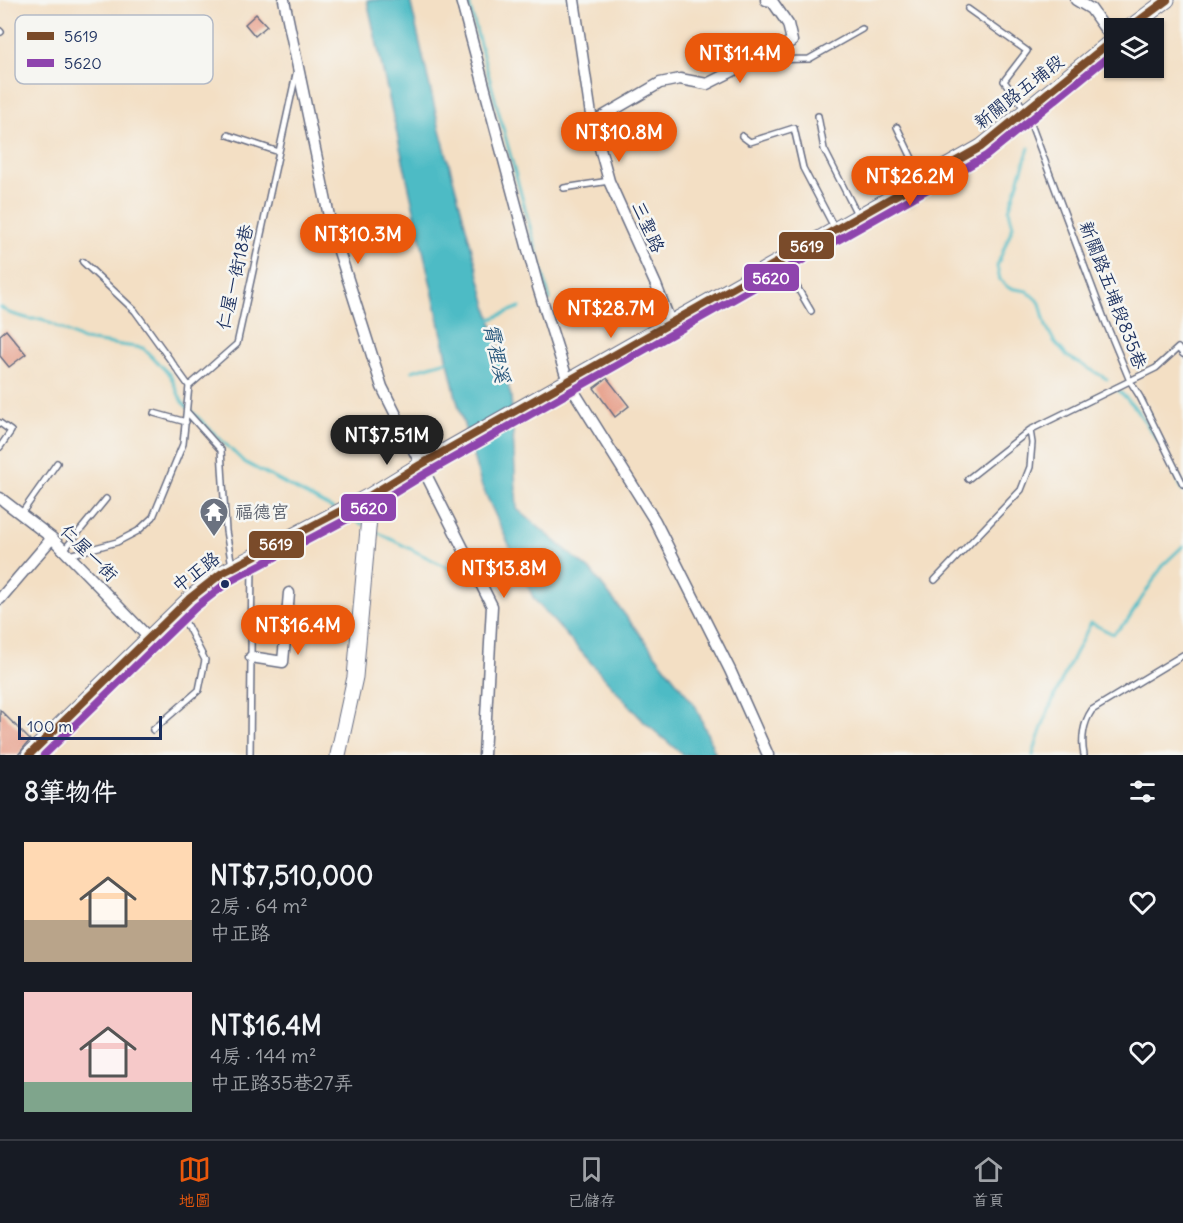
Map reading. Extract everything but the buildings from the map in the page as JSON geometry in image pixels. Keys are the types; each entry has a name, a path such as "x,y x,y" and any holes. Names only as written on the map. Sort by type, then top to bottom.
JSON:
{"main road":[{"path":"1143,18 1167,0"},
{"name":"新關路五埔段","path":"420,465 981,147 1104,48"},
{"name":"中正路","path":"29,755 178,610 222,573 371,495 420,465"},
{"path":"338,755 355,677 371,495"}],"street":[{"name":"仁屋一街18巷","path":"285,0 298,64"},
{"path":"461,0 538,287 568,382 656,521 730,670 768,755"},
{"name":"三聖路","path":"574,0 593,122 609,181 671,324"},
{"path":"593,122 660,82 680,80 708,84 792,41 788,24 772,1 766,0"},
{"path":"1077,0 1091,9 1104,27"},
{"path":"298,64 331,226 382,387 492,606 484,755"},
{"name":"仁屋一街","path":"0,498 52,538 149,638"},
{"path":"0,599 52,538"},
{"path":"251,657 283,662 289,593"}],"lane":[{"name":"新關路五埔段835巷","path":"968,9 1027,51 1004,81 1026,111 1130,381 1183,484"},
{"path":"754,61 809,59 862,28"},
{"name":"仁屋一街18巷","path":"189,386 237,344 298,64"},
{"path":"818,116 824,148 858,218"},
{"path":"897,127 923,180"},
{"path":"742,136 750,142 794,128 803,168 836,231"},
{"path":"228,135 279,152"},
{"path":"564,188 609,181"},
{"path":"782,261 811,311"},
{"path":"66,553 117,542 138,531 153,517 183,444 189,386 135,311 83,262"},
{"path":"968,479 1030,430 1156,368 1178,348 1183,354"},
{"path":"187,412 221,450 226,531 233,567"},
{"path":"154,413 186,422"},
{"path":"0,423 11,431 0,447"},
{"path":"935,580 1021,490 1030,467 1032,443 1030,430"},
{"path":"21,514 57,463"},
{"path":"66,553 106,499"},
{"path":"250,755 252,557"},
{"path":"153,730 199,690 205,660 178,610"},
{"path":"1084,755 1082,746 1084,725 1092,710 1183,655"}],"water":[{"name":"霄裡溪","path":"367,0 410,0 438,122 511,396 517,509 592,572 696,707 716,755 683,755 643,721 534,599 481,484 456,397"}],"waterway":[{"path":"468,0 550,300"},
{"path":"1029,148 1009,210 1013,226 997,266 1000,280 1009,288 1027,291 1040,303 1046,326 1054,341 1067,356 1107,379"},
{"path":"0,307 9,313 30,319 42,319 83,340 143,348 170,375 182,402 244,462 333,509"},
{"path":"489,320 520,307"},
{"path":"412,371 451,360"},
{"path":"1117,389 1133,405 1159,442"},
{"path":"1176,475 1183,491"},
{"path":"344,515 362,524"},
{"path":"373,530 462,575 514,547"},
{"path":"1033,755 1058,688 1091,623 1113,634 1127,621 1164,564 1183,546"}],"transit line":[{"name":"5619","path":"1143,18 1167,0"},
{"name":"5619","path":"29,755 189,599 222,573 371,495 981,147 1104,47"},
{"name":"5620","path":"44,755 196,607 228,582 376,504 986,156 1104,60"}],"place":[{"name":"福德宮","path":"214,538"}]}
